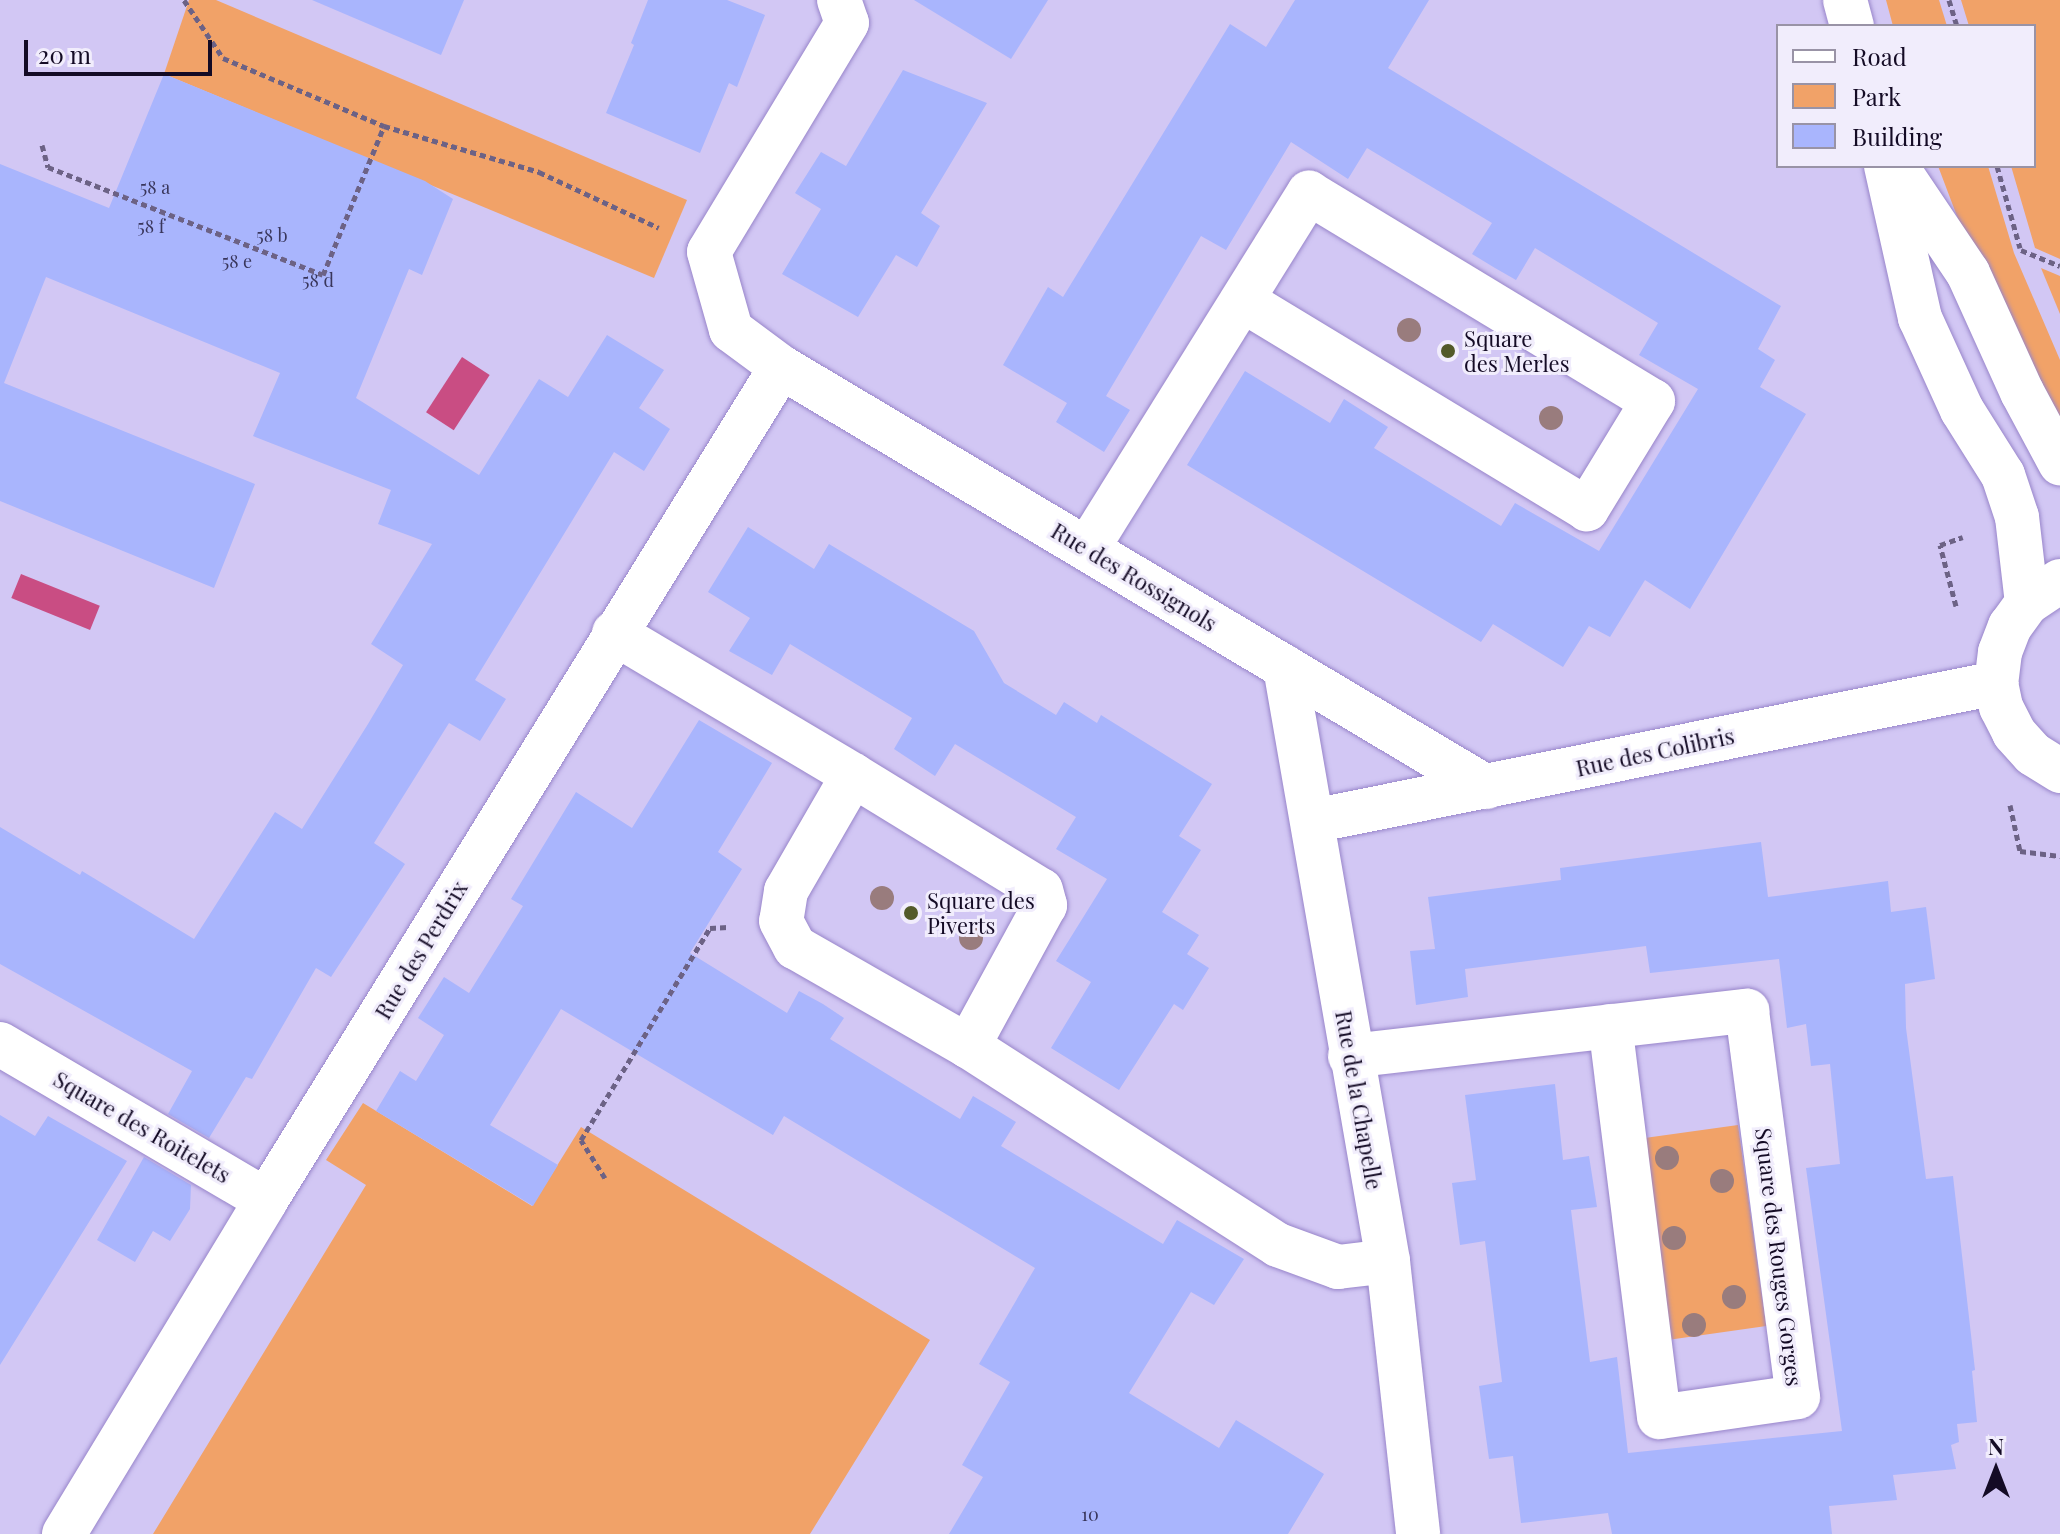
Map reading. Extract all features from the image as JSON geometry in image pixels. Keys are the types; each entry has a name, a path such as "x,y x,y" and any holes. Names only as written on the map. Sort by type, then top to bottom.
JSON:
{"street":[{"path":"709,252 847,23 839,0"},
{"path":"1845,0 1851,24"},
{"path":"1886,168 1920,318 1962,410 2003,475 2043,592 2010,626 2000,652 1996,683 2001,707 2014,733 2059,775"},
{"path":"1897,168 1968,273 2022,392 2060,463"},
{"path":"1087,549 1309,193 1653,401 1587,509 1244,301"},
{"name":"Rue des Rossignols","path":"709,252 731,330 781,367 1486,787"},
{"name":"Rue des Perdrix","path":"64,1534 614,633 781,367"},
{"path":"614,633 1041,890 1045,905 968,1046"},
{"name":"Rue de la Chapelle","path":"1285,667 1350,1056 1388,1261 1418,1534"},
{"name":"Rue des Colibris","path":"1313,821 1996,683"},
{"path":"853,775 786,891 781,921 795,947 968,1046 1278,1245 1338,1267 1388,1261"},
{"name":"Square des Rouges Gorges","path":"1350,1056 1610,1026 1747,1011 1798,1397 1659,1417 1610,1026"},
{"name":"Square des Roitelets","path":"6,1061 266,1200"}],"path":[{"path":"184,0 223,58 384,126 539,172 709,252"},
{"path":"1949,0 1956,24"},
{"path":"42,145 48,167 323,275 384,126"},
{"path":"1998,168 2027,263"},
{"path":"2021,250 2060,266"},
{"path":"605,1178 581,1140 710,928 781,921"}],"green space":[{"path":"189,0 216,0 687,200 654,278 164,74"},
{"path":"1886,0 1939,0 1946,24 1892,24"},
{"path":"1961,0 2060,0 2060,259 2035,248 2012,168 2036,168 2036,24 1968,24"},
{"path":"1939,168 1989,168 2014,253 2060,360 2060,443 1980,277"},
{"path":"2041,268 2060,276 2060,314"},
{"path":"363,1103 532,1206 581,1127 930,1340 810,1534 153,1534 366,1185 326,1160"},
{"path":"1738,1125 1766,1326 1671,1339 1643,1138"}],"shaded area":[{"path":"462,357 490,375 454,430 426,412"},
{"path":"21,574 100,606 90,630 11,598"}],"building":[{"path":"312,0 464,0 441,55"},
{"path":"648,0 727,0 765,15 737,87 729,83 700,153 606,113 634,45 631,43"},
{"path":"914,0 1048,0 1011,59"},
{"path":"1295,0 1429,0 1388,68 1781,306 1758,349 1775,360 1760,387 1806,414 1690,609 1645,580 1610,637 1589,626 1563,667 1493,624 1481,642 1187,465 1245,371 1330,423 1344,399 1388,427 1374,448 1501,526 1515,503 1599,551 1698,389 1639,355 1658,323 1535,248 1516,280 1495,268 1472,254 1492,223 1367,148 1348,179 1291,142 1226,250 1201,236 1106,396 1130,410 1104,452 1056,422 1067,403 1003,365 1048,287 1063,297 1230,24 1266,47"},
{"path":"903,70 987,103 921,213 940,226 917,267 896,255 858,317 782,274 821,209 795,193 821,152 846,166"},
{"path":"164,74 425,181 453,199 422,275 409,269 356,398 479,475 539,379 568,397 607,335 664,370 639,408 670,429 644,471 614,452 475,680 506,699 480,741 449,723 374,843 405,864 331,977 316,968 252,1079 246,1077 209,1138 168,1114 192,1071 0,964 0,827 80,875 82,871 194,939 275,812 302,829 368,724 403,665 371,644 432,544 378,524 391,490 253,436 280,373 46,277 4,383 255,484 214,588 0,501 0,164 109,208"},
{"path":"748,527 814,569 829,544 974,631 1004,683 1056,715 1064,702 1097,723 1101,715 1212,784 1179,836 1201,850 1162,912 1199,935 1187,954 1209,968 1183,1010 1174,1004 1119,1090 1051,1048 1091,982 1056,961 1107,879 1056,849 1076,817 955,744 935,776 894,749 912,718 790,644 772,675 729,651 750,618 708,592"},
{"path":"699,720 772,763 718,852 742,869 690,953 787,1013 799,991 823,1004 844,1018 830,1039 960,1119 973,1096 995,1109 1016,1122 1001,1146 1163,1244 1177,1220 1244,1259 1214,1305 1191,1292 1129,1393 1219,1448 1236,1420 1324,1474 1288,1534 949,1534 983,1477 962,1465 1010,1382 979,1364 1035,1268 784,1116 773,1135 561,1009 490,1125 558,1165 533,1206 376,1111 400,1071 416,1081 444,1035 418,1018 444,977 469,993 523,906 511,899 576,792 632,828"},
{"path":"1761,842 1768,897 1888,881 1891,912 1926,907 1935,979 1905,984 1906,1028 1926,1179 1953,1176 1975,1370 1972,1371 1977,1422 1957,1424 1959,1442 1951,1445 1956,1469 1893,1475 1897,1500 1829,1506 1832,1534 1612,1534 1608,1513 1521,1523 1513,1456 1489,1459 1479,1386 1502,1382 1485,1241 1460,1245 1452,1183 1476,1180 1465,1095 1555,1084 1563,1160 1589,1156 1597,1207 1571,1210 1590,1362 1617,1357 1628,1453 1842,1431 1806,1168 1840,1164 1830,1064 1811,1066 1806,1024 1787,1028 1779,959 1650,973 1646,946 1465,969 1468,997 1416,1005 1410,951 1435,949 1428,897 1561,880 1560,868"},
{"path":"0,1115 35,1136 48,1116 127,1161 0,1365"},
{"path":"144,1157 191,1185 190,1209 170,1241 153,1231 135,1262 97,1240"}],"place":[{"name":"Square des Merles","path":"1448,351"},
{"name":"Square des Piverts","path":"911,913"}]}
